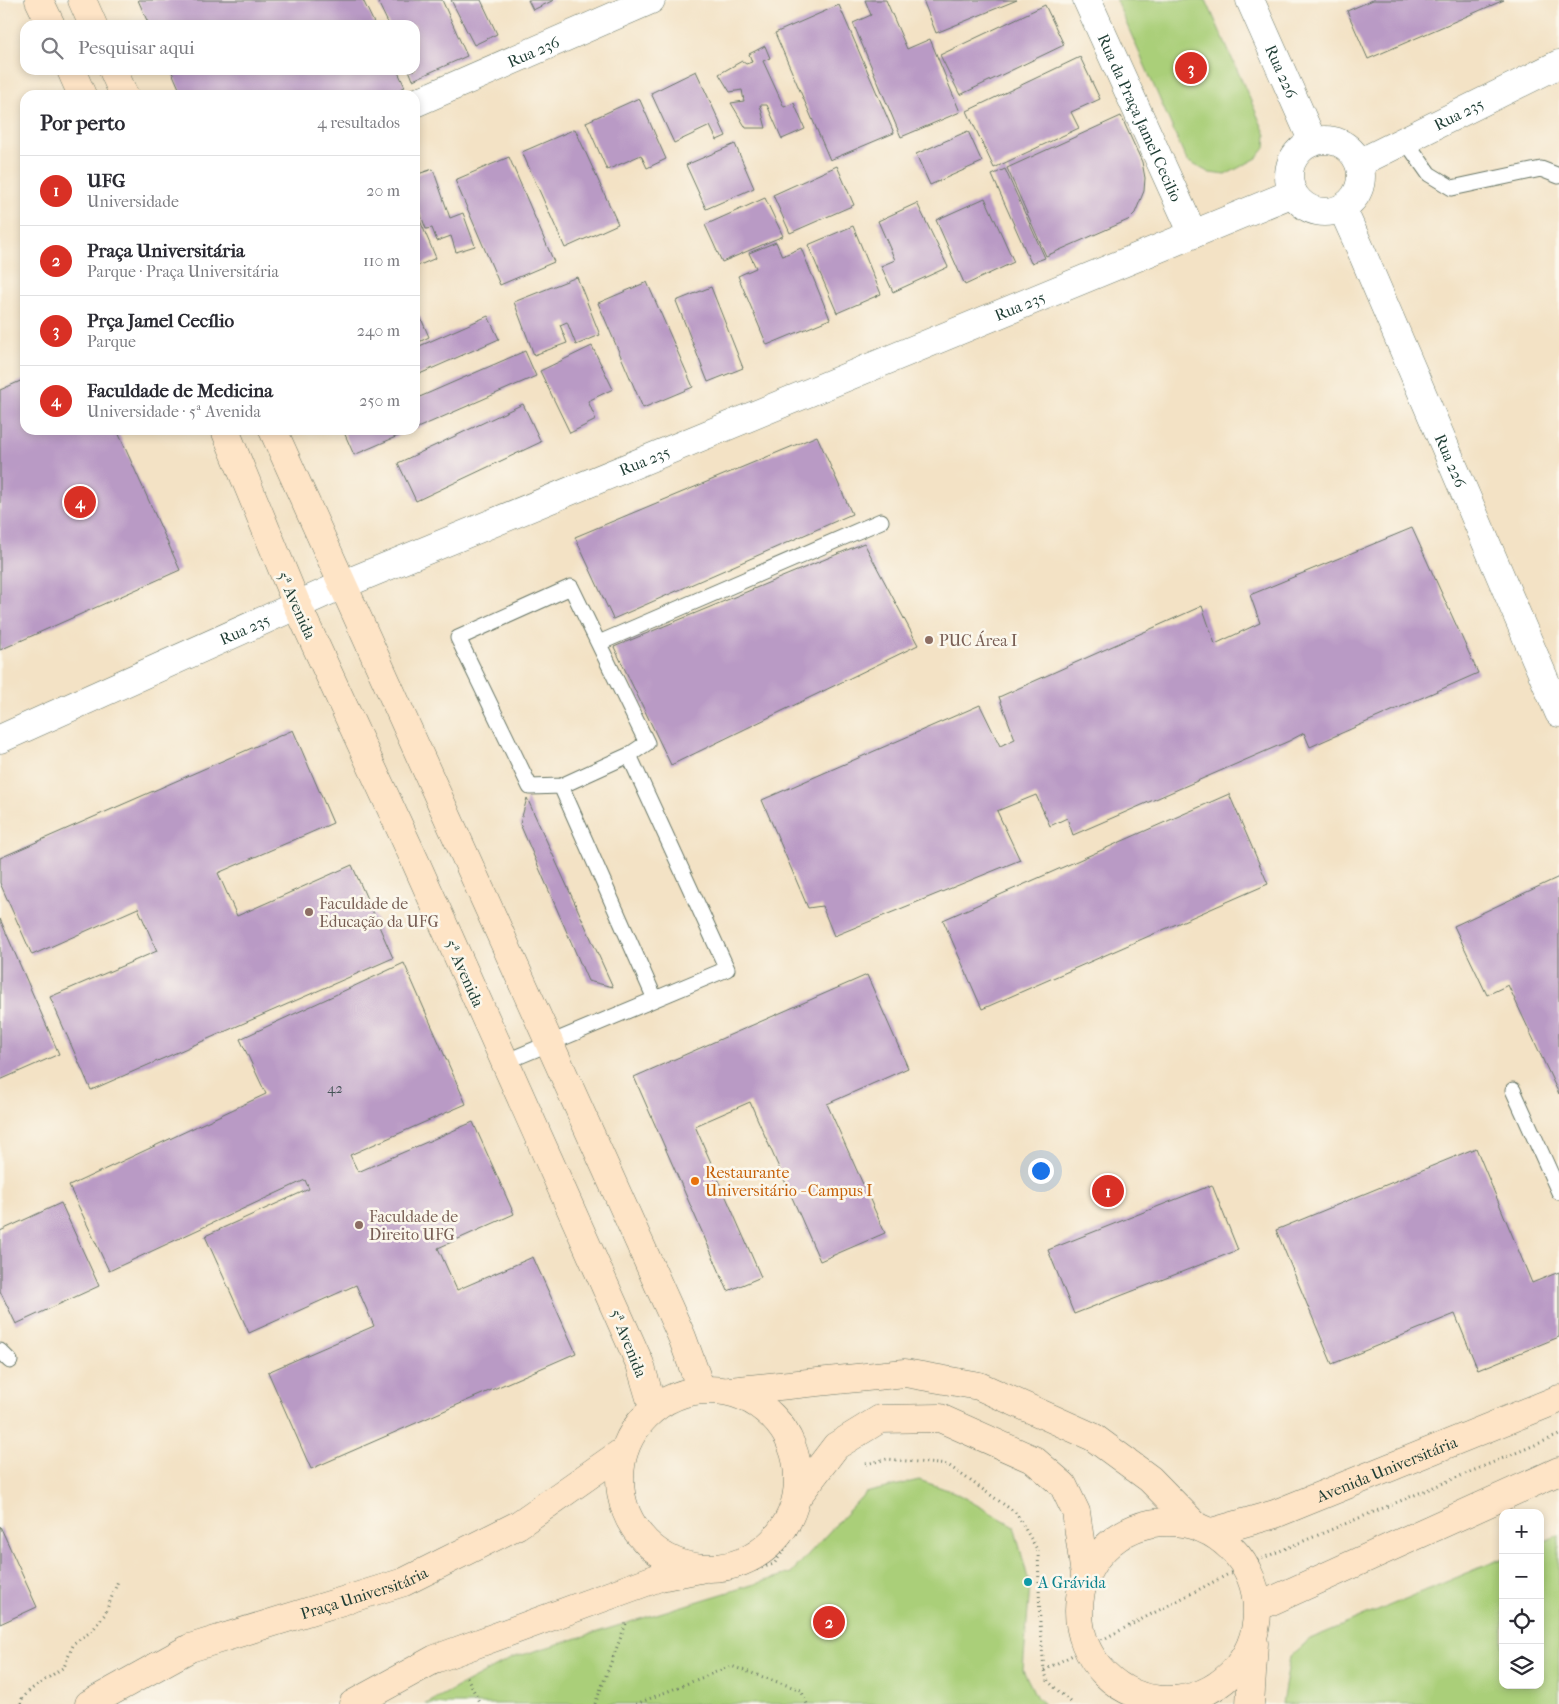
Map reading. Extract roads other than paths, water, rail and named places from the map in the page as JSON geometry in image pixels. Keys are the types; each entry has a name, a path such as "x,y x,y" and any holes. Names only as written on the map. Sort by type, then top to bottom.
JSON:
{"main road":[{"path":"39,0 48,20"},
{"path":"82,0 91,20"},
{"path":"73,75 80,90"},
{"path":"115,75 122,90"},
{"name":"5ª Avenida","path":"226,435 297,605 416,863 640,1364 653,1408"},
{"path":"275,435 682,1337 701,1389"},
{"path":"711,1575 676,1562 653,1549 634,1529 622,1506 618,1479 622,1452 640,1421 653,1408 676,1395 701,1389 729,1391 905,1373 978,1386 1093,1437 1150,1479 1203,1528 1231,1546 1246,1565 1256,1588 1258,1607 1250,1704"},
{"path":"353,1704 435,1659 660,1577 711,1575 752,1557 773,1542 788,1521 797,1497 799,1469 791,1442 776,1419 755,1402 729,1391"},
{"name":"Avenida Universitária","path":"1203,1528 1275,1514 1559,1399"},
{"path":"797,1497 836,1446 880,1419 940,1418 1034,1460 1063,1485 1076,1512 1085,1575"},
{"name":"Praça Universitária","path":"89,1704 190,1648 404,1582 518,1525 622,1452"},
{"path":"1258,1607 1559,1471"},
{"path":"1203,1528 1168,1521 1142,1525 1118,1536 1099,1553 1085,1575 1079,1599 1079,1622 1084,1650 1109,1681 1135,1693 1169,1702 1206,1692 1222,1683 1236,1670 1247,1655 1255,1638"}],"street":[{"name":"Rua 236","path":"420,102 651,0"},
{"name":"Rua da Praça Jamel Cecilio","path":"1087,0 1193,234"},
{"name":"Rua 226","path":"1250,0 1313,142"},
{"name":"Rua 235","path":"1359,163 1559,64"},
{"path":"1335,141 1346,146 1354,153 1359,163 1361,174 1357,194 1342,208 1320,212 1309,208 1300,202 1293,193 1289,183 1288,173 1296,154 1304,146 1313,142 1335,141"},
{"name":"Rua 235","path":"0,738 342,585 1293,193"},
{"name":"Rua 226","path":"1342,208 1559,713"}],"lane":[{"path":"1405,140 1429,174 1452,188 1541,169 1559,176"},
{"path":"599,643 881,521"},
{"path":"572,587 599,643 647,743 629,755 561,786 530,787 458,638 572,587"},
{"path":"505,1062 727,969 629,755"},
{"path":"561,786 656,999"},
{"path":"1513,1090 1559,1192"}],"place":[{"name":"Prça Jamel Cecílio","path":"1191,68"},
{"name":"Faculdade de Medicina","path":"80,502"},
{"name":"PUC Área I","path":"929,640"},
{"name":"Faculdade de Educação da UFG","path":"309,912"},
{"name":"Restaurante Universitário - Campus I","path":"695,1181"},
{"name":"UFG","path":"1108,1191"},
{"name":"Faculdade de Direito UFG","path":"359,1225"},
{"name":"A Grávida","path":"1028,1582"},
{"name":"Praça Universitária","path":"829,1622"}]}
